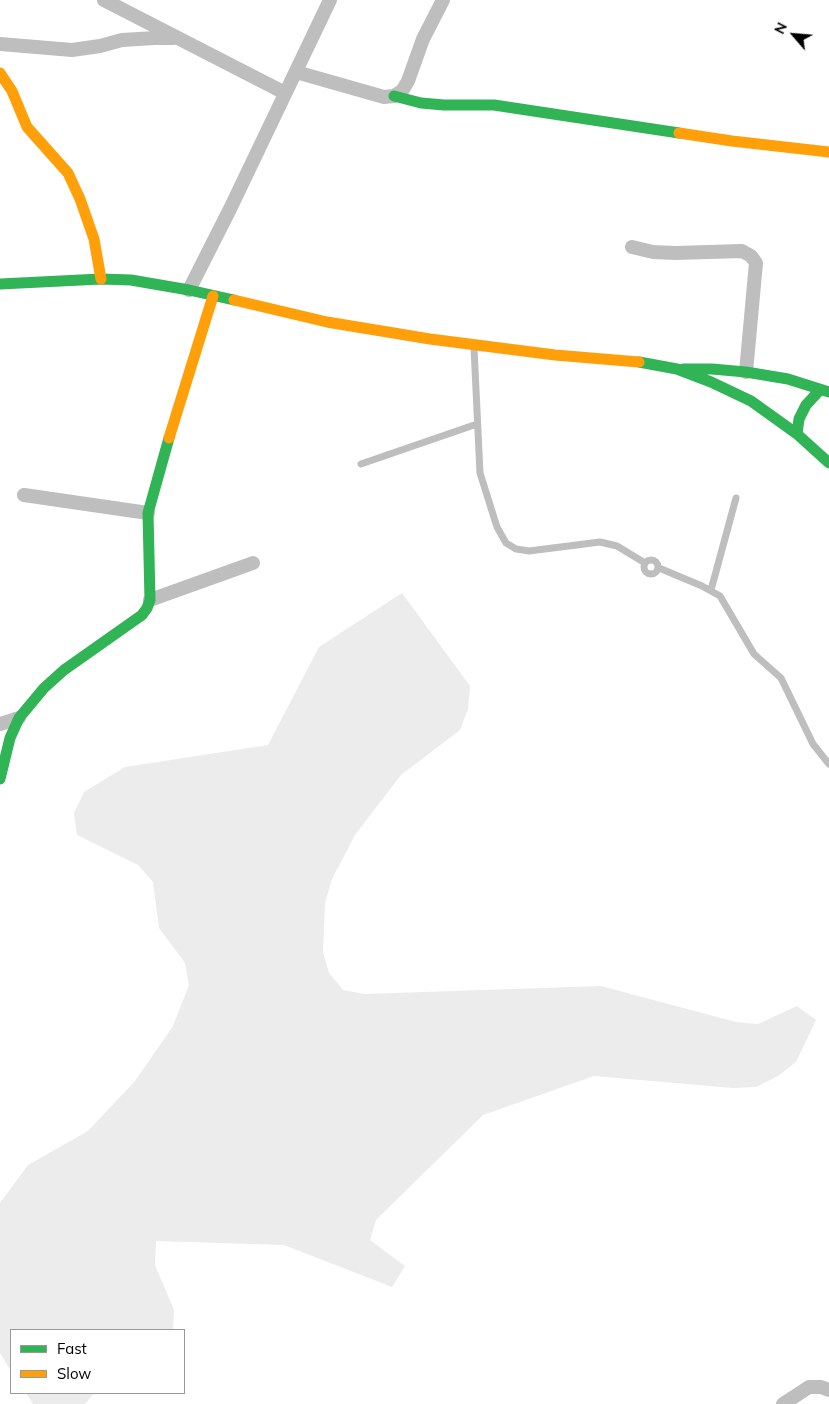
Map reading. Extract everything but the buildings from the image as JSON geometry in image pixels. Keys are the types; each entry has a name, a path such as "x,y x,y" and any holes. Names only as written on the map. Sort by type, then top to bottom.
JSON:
{"main road":[{"path":"0,73 12,91 27,128 68,173 80,199 94,239 101,279"},
{"path":"394,96 429,104 494,105 732,141 829,152"},
{"path":"0,284 101,279 131,280 189,290 327,322 555,355 642,362 677,369 711,382 750,401 797,434 829,463"},
{"path":"0,778 10,738 19,718 44,688 64,670 142,615 147,608 150,600 148,514 156,480 214,296"},
{"path":"677,369 712,369 746,372 788,379 824,391"},
{"path":"797,434 799,419 806,405 824,391"}],"street":[{"path":"104,0 286,93"},
{"path":"189,290 330,0"},
{"path":"296,72 384,97 394,96 402,91 408,81 423,39 443,0"},
{"path":"0,44 72,50 100,46 122,40 179,39"},
{"path":"632,247 653,252 742,252 751,256 756,263 746,372"},
{"path":"24,495 148,514"},
{"path":"150,600 253,563"},
{"path":"0,724 19,718"},
{"path":"783,1404 809,1387 821,1387 829,1390"}],"lane":[{"path":"474,344 480,473 497,527 506,543 516,549 529,551 600,542 618,546 645,563 644,570 650,575 657,572 659,568 711,590 720,596 754,654 781,678 813,744 829,764"},
{"path":"361,464 477,424"},
{"path":"711,590 736,498"}],"shaded area":[{"path":"402,593 470,686 468,709 460,730 401,775 355,835 332,879 325,903 323,952 329,973 343,990 364,994 601,986 736,1022 758,1024 797,1006 816,1020 796,1062 778,1076 756,1087 733,1088 594,1076 483,1115 376,1220 370,1240 405,1266 392,1287 284,1245 156,1241 155,1265 174,1310 173,1329 10,1329 10,1369 0,1353 0,1203 28,1165 88,1131 135,1081 173,1026 189,985 185,963 159,928 153,882 138,865 77,835 74,813 84,792 125,767 268,745 319,647"},
{"path":"27,1394 93,1394 85,1404 33,1404"}],"traffic: fast":[{"path":"394,96 421,103 494,105 679,133"},
{"path":"0,284 101,279 131,280 234,300"},
{"path":"639,362 677,369 711,382 751,401 797,434 829,463"},
{"path":"683,369 746,372 788,379 829,392"},
{"path":"797,434 799,419 806,405 820,390"},
{"path":"0,779 10,738 19,718 44,688 64,670 142,615 147,608 150,600 148,513 169,438"}],"traffic: slow":[{"path":"0,73 12,91 27,127 68,173 80,199 94,239 101,279"},
{"path":"679,133 829,152"},
{"path":"169,438 213,296"},
{"path":"234,300 327,322 430,339 555,355 639,362"}]}
